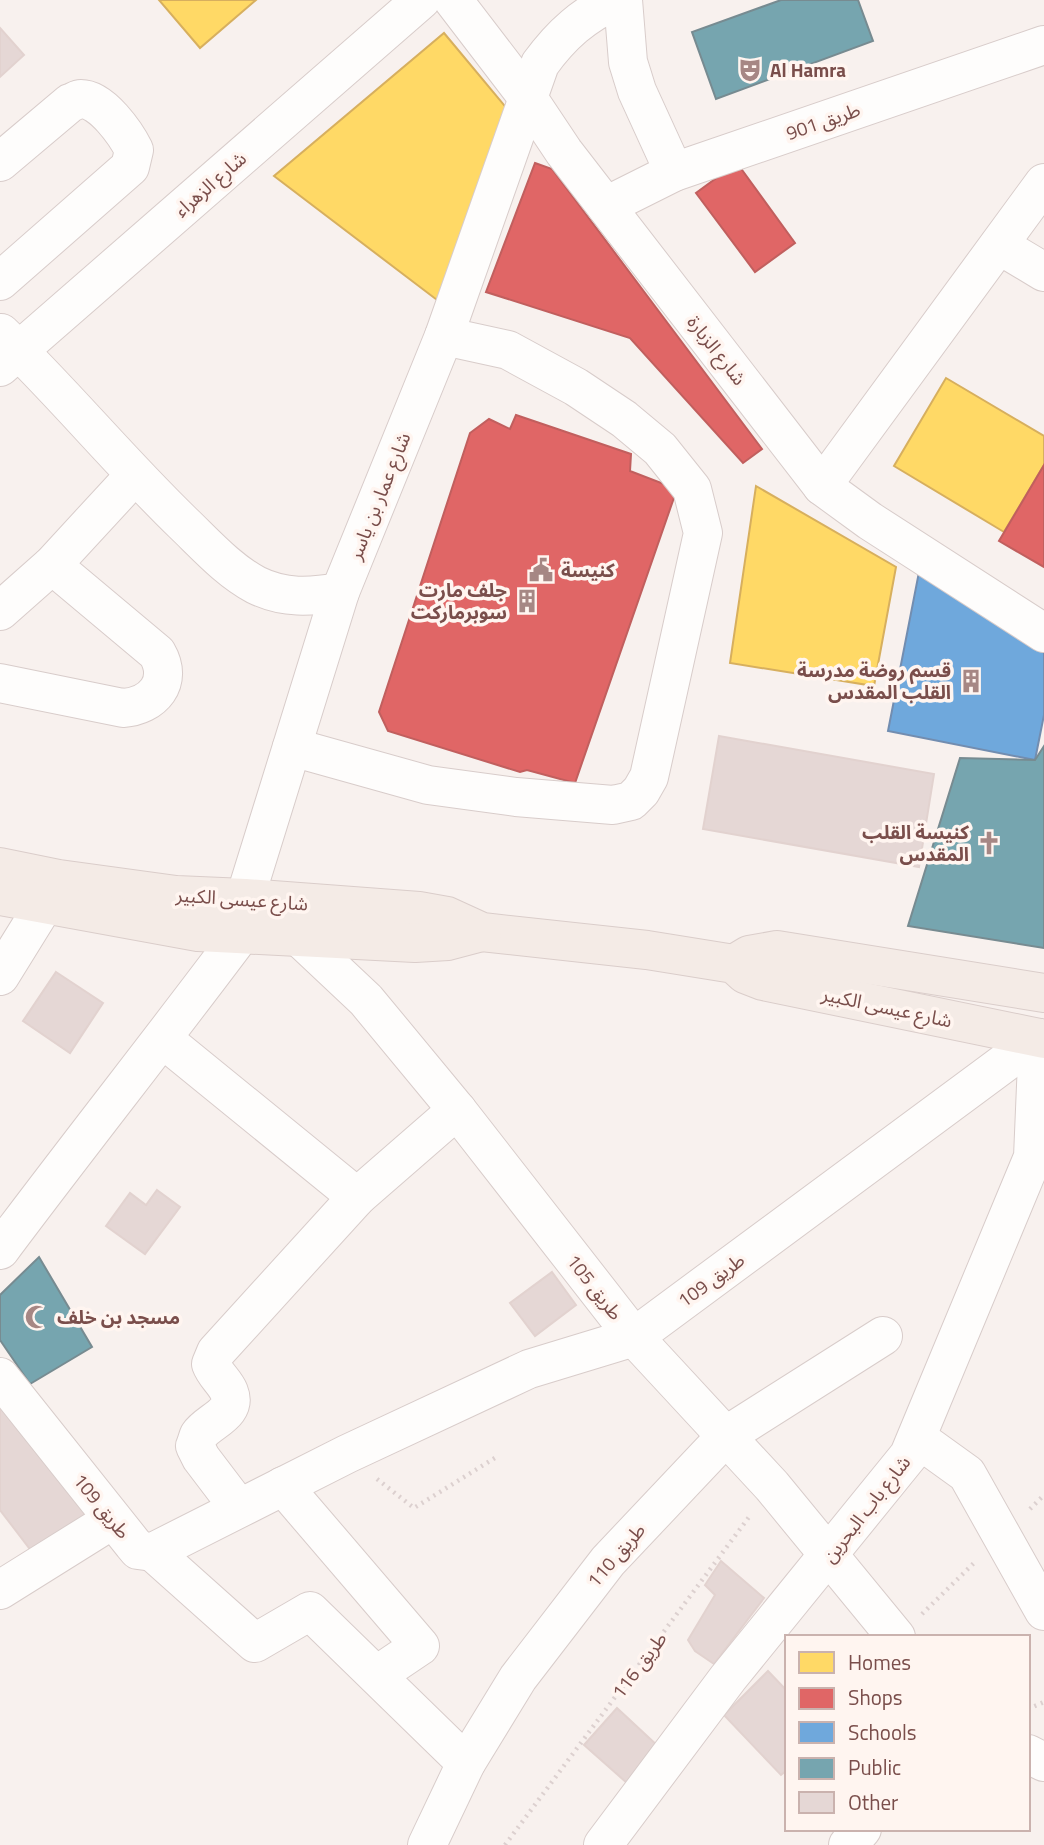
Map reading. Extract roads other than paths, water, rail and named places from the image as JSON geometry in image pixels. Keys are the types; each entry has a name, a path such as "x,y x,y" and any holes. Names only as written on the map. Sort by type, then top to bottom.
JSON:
{"main road":[{"name":"شارع عيسى الكبير","path":"0,867 59,879 176,895 298,936 415,943 448,941 482,932"},
{"name":"شارع عيسى الكبير","path":"0,896 198,932 243,916 419,911 447,916 482,932 647,950 734,964 745,974 763,981 1042,1028"},
{"name":"شارع عيسى الكبير","path":"734,964 749,954 777,950 1044,993"}],"street":[{"name":"شارع الزهراء","path":"6,350 421,0"},
{"name":"شارع الزبارة","path":"453,0 528,98 564,152 822,486 904,544 1044,633"},
{"name":"شارع عمار بن ياسر","path":"0,1250 163,1039 243,916 340,592 444,336 540,64 556,42 576,23 598,8 617,0"},
{"path":"623,0 628,62 637,91 674,172"},
{"name":"طريق 901","path":"606,206 674,172 1044,45"},
{"path":"0,162 70,103 82,99 97,105 124,131 134,150 130,167 0,281"},
{"path":"822,486 1044,183"},
{"path":"999,245 1044,272"},
{"path":"292,747 428,785 465,792 613,805 631,801 649,777 703,533 692,489 660,449 624,419 576,387 508,350 444,336"},
{"path":"6,350 134,477 233,570 258,586 283,595 308,597 340,592"},
{"path":"0,611 52,565 134,477"},
{"path":"0,683 123,708 144,703 163,682 165,672 157,653 52,565"},
{"path":"0,976 44,905"},
{"name":"طريق 105","path":"298,936 366,1000 457,1110 634,1337 727,1435 830,1555 906,1628"},
{"name":"شارع باب البحرين","path":"603,1845 728,1678 909,1455 1039,1159 1042,1028"},
{"name":"طريق 109","path":"0,1377 138,1550 153,1552 347,1454 529,1369 634,1337 1042,1028"},
{"path":"163,1039 357,1197"},
{"path":"239,1507 201,1458 195,1446 200,1434 228,1410 230,1402 229,1392 215,1374 211,1363 216,1352 357,1197 457,1110"},
{"name":"طريق 110","path":"427,1845 466,1763 519,1678 608,1561 727,1435 883,1336"},
{"path":"917,1438 967,1474 1014,1562 1044,1611"},
{"path":"283,1486 420,1646 377,1675"},
{"path":"0,1590 112,1520"},
{"path":"153,1552 256,1643 310,1611 466,1763"},
{"path":"848,1845 860,1831"}],"place":[{"name":"Al Hamra","path":"750,70"},
{"name":"كنيسة","path":"541,570"},
{"name":"جلف مارت سوبرماركت","path":"527,601"},
{"name":"قسم روضة مدرسة القلب المقدس","path":"971,681"},
{"name":"كنيسة القلب المقدس","path":"989,843"},
{"name":"مسجد بن خلف","path":"37,1317"}]}
